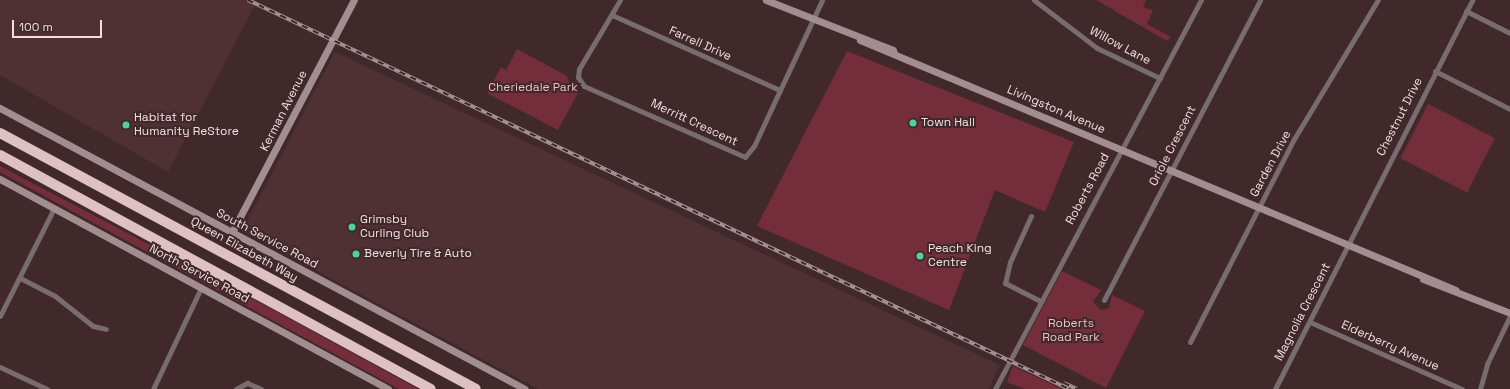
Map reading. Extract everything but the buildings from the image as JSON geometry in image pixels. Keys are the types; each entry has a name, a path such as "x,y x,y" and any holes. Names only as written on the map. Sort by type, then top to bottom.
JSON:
{"highway":[{"name":"Queen Elizabeth Way","path":"0,133 476,389"},
{"path":"0,154 431,389"}],"street":[{"name":"Kerman Avenue","path":"232,232 354,0"},
{"name":"Merritt Crescent","path":"620,0 579,69 578,77 584,86 739,155 750,154 814,20 822,0"},
{"name":"Livingston Avenue","path":"766,0 860,40 886,47 894,54 1510,313"},
{"name":"Willow Lane","path":"1034,0 1097,48 1160,78"},
{"name":"Roberts Road","path":"995,389 1040,301 1201,0"},
{"name":"Oriole Crescent","path":"1104,300 1260,0"},
{"name":"Garden Drive","path":"1190,342 1294,139 1368,23 1378,0"},
{"name":"Chestnut Drive","path":"1349,245 1435,71 1472,0"},
{"path":"1466,11 1510,33"},
{"name":"Farrell Drive","path":"612,15 780,90"},
{"path":"1435,71 1510,109"},
{"name":"South Service Road","path":"0,108 525,389"},
{"name":"North Service Road","path":"0,179 388,389"},
{"path":"0,316 54,208"},
{"path":"1031,216 1005,283 1040,301"},
{"name":"Magnolia Crescent","path":"1275,389 1349,245"},
{"path":"20,278 55,296 93,326 106,329"},
{"path":"153,389 201,288"},
{"path":"1480,389 1487,364 1510,316"},
{"name":"Elderberry Avenue","path":"1310,322 1462,389"},
{"path":"0,367 47,389"},
{"path":"236,389 247,383 261,389"}],"shaded area":[{"path":"0,0 245,0 256,3 168,172 0,75"},
{"path":"335,52 1000,365 988,389 538,389 242,231"}],"green space":[{"path":"1096,0 1146,0 1143,7 1153,10 1147,24 1171,37 1167,41"},
{"name":"Cheriedale Park","path":"517,49 567,76 571,89 578,93 558,130 487,93 501,67 506,70"},
{"name":"Peach King Centre","path":"847,51 1074,142 1045,212 995,190 949,310 757,226"},
{"path":"1428,104 1495,138 1467,192 1400,158"},
{"path":"0,166 281,314 418,389 399,389 0,172"},
{"name":"Roberts Road Park","path":"1062,271 1101,290 1093,302 1101,310 1109,308 1112,295 1145,311 1106,388 1023,345"},
{"path":"1013,366 1062,389 1025,389 1007,382"}],"railway":[{"path":"248,0 1069,389"},
{"path":"1064,383 1077,389"}],"place":[{"name":"Town Hall","path":"913,123"},
{"name":"Habitat for Humanity ReStore","path":"126,125"},
{"name":"Grimsby Curling Club","path":"352,227"},
{"name":"Beverly Tire & Auto","path":"356,254"},
{"name":"Peach King Centre","path":"920,256"}]}
